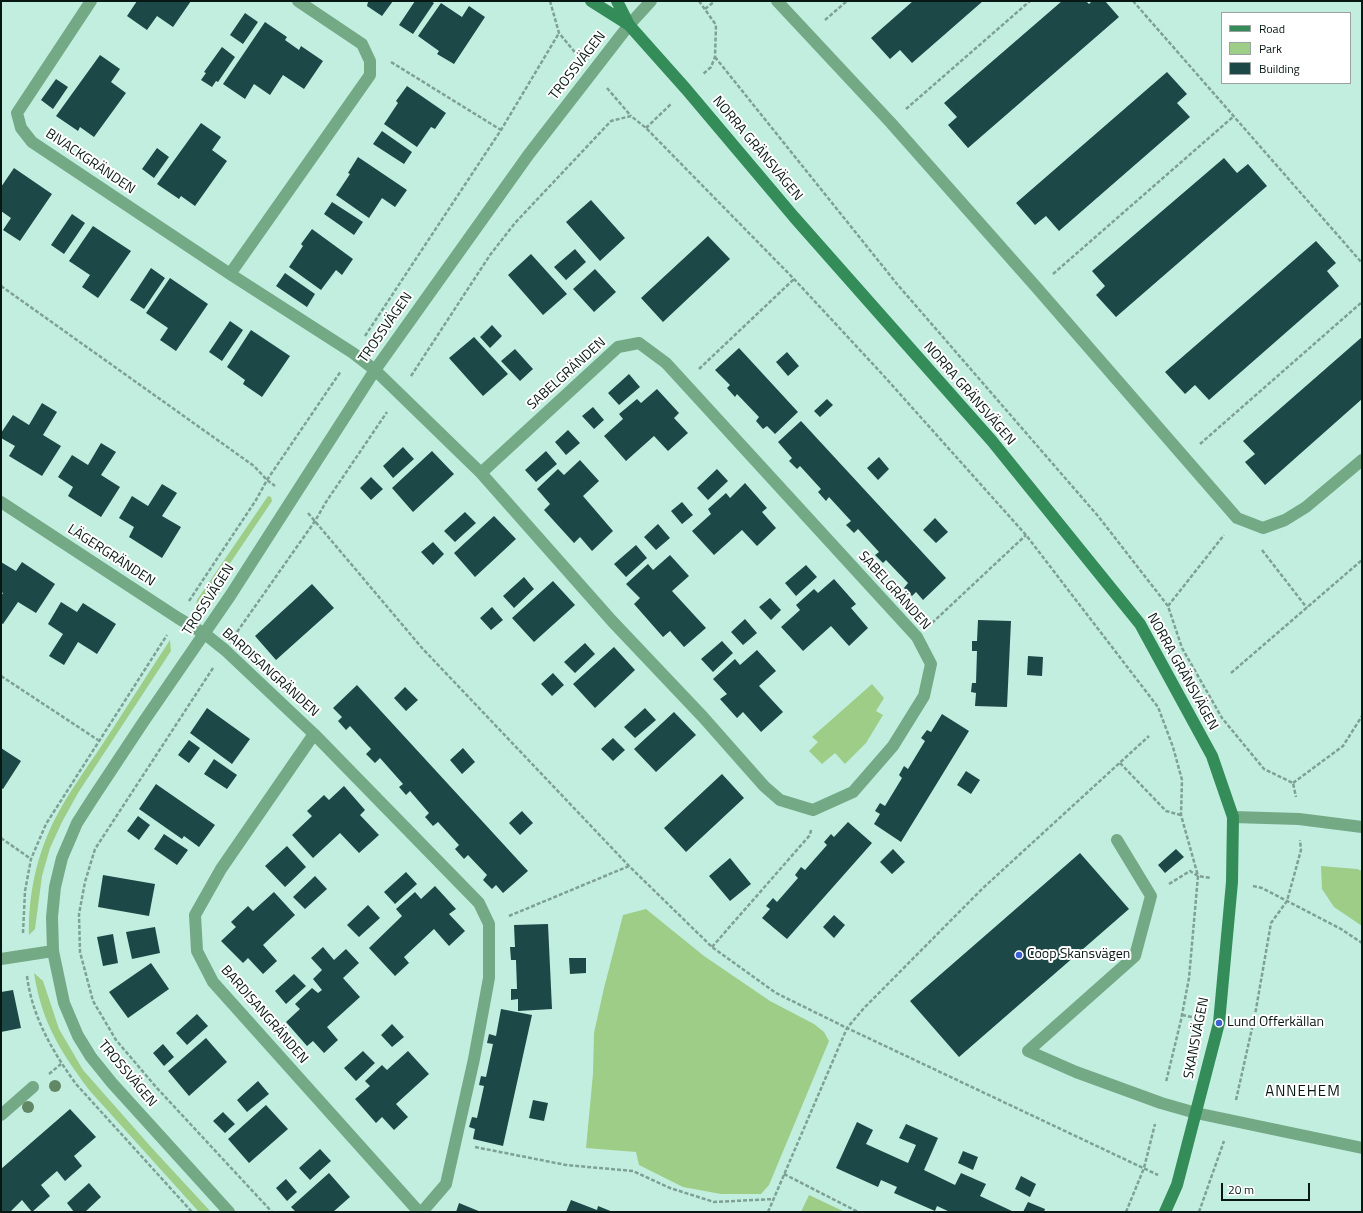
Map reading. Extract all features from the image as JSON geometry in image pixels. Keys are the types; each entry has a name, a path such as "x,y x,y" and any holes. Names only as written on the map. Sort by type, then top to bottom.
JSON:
{"street":[{"name":"BIVACKGRÄNDEN","path":"91,1 17,113 21,128 32,142 230,274 353,353 375,370"},
{"path":"230,274 370,75 370,61 362,44 298,1"},
{"name":"NORRA GRÄNSVÄGEN","path":"591,1 629,25"},
{"name":"NORRA GRÄNSVÄGEN","path":"617,1 629,25 686,89 794,217 992,441 1140,624 1212,756 1233,818"},
{"name":"TROSSVÄGEN","path":"229,1212 112,1083 91,1057 78,1036 64,1003 53,951 52,917 55,887 62,858 77,823 144,720 205,634 375,370 529,154 629,25 651,1"},
{"path":"777,1 891,123 1237,518 1263,528 1285,520 1306,507 1362,460"},
{"name":"SABELGRÄNDEN","path":"481,473 618,347 639,343 666,363 917,637 931,664 924,696 893,746 853,792 813,810"},
{"path":"375,370 481,473 612,621 703,717 764,786 780,800 813,810"},
{"name":"LÄGERGRÄNDEN","path":"1,502 178,618 205,634"},
{"name":"BARDISANGRÄNDEN","path":"205,634 225,650 314,734 479,903 488,924 489,978 474,1059 446,1184 422,1212"},
{"name":"BARDISANGRÄNDEN","path":"314,734 221,869 195,915 197,951 213,982 418,1212"},
{"path":"1233,818 1299,819 1362,827"},
{"name":"SKANSVÄGEN","path":"1165,1212 1177,1185 1219,1023 1232,882 1233,818"},
{"path":"1117,840 1152,896 1135,956 1028,1051 1076,1072 1196,1114 1362,1148"},
{"path":"1,959 53,951"},
{"path":"1,1115 33,1087"}],"path":[{"path":"705,9 715,1"},
{"path":"809,35 847,1"},
{"path":"891,123 1030,1"},
{"path":"1133,1 1362,263"},
{"path":"362,44 501,130"},
{"path":"715,57 897,284 1098,516 1168,606 1182,648 1222,718 1264,769 1293,783"},
{"path":"272,1212 156,1086 116,1040 93,1001 80,952 79,914 85,882 95,850 225,650 315,521 326,502 490,256 515,223 610,121 632,116 646,128 794,279 883,375 1026,535 1158,707 1173,747 1182,780 1181,815 1198,876 1190,978 1161,1103 1144,1168 1126,1212"},
{"path":"1037,288 1234,116"},
{"path":"685,383 794,279"},
{"path":"1,286 254,466 267,480 304,508 422,648 629,866 712,947 776,993 1177,1185"},
{"path":"1184,457 1362,302"},
{"path":"1168,606 1237,518"},
{"path":"917,637 1026,535"},
{"path":"1260,548 1307,608"},
{"path":"1231,673 1362,560"},
{"path":"1,676 98,740"},
{"path":"1293,783 1343,746 1362,716"},
{"path":"768,1212 847,1028 864,1008 984,888 1149,736"},
{"path":"1120,763 1166,811 1181,815"},
{"path":"1199,1212 1231,1120 1255,1016 1271,923 1287,901 1301,850 1299,819 1293,783"},
{"path":"712,947 810,835 813,810"},
{"path":"1,838 31,859"},
{"path":"488,924 629,866"},
{"path":"1152,896 1190,871 1198,876 1262,888 1341,929 1362,943"},
{"path":"1182,1015 1198,1018"},
{"path":"455,1143 566,1165 633,1171 670,1188 714,1202 774,1199"},
{"path":"784,1174 858,1212"}],"green space":[{"path":"268,496 271,497 272,501 204,602 196,605 197,600"},
{"path":"170,640 171,651 78,793 62,822 50,848 42,876 35,929 29,935 30,905 35,874 49,831 72,790"},
{"path":"872,684 884,698 876,711 883,715 866,743 845,764 835,753 822,764 809,751 818,742 812,737"},
{"path":"1321,866 1357,869 1362,871 1362,926 1334,907 1322,889"},
{"path":"646,909 704,956 770,1001 814,1024 824,1032 829,1041 769,1185 761,1194 721,1194 683,1187 639,1165 636,1152 586,1148 593,1074 594,1033 604,988 623,915"},
{"path":"34,973 43,981 59,1029 83,1070 211,1212 199,1212 90,1091 61,1049 47,1022 37,991"},
{"path":"809,1195 845,1212 801,1212"}],"building":[{"path":"137,1 191,1 173,27 157,16 147,30 127,16"},
{"path":"366,1 393,1 382,16 367,6 368,2"},
{"path":"415,1 431,1 434,3 413,34 399,25"},
{"path":"913,1 983,1 912,63 900,50 890,59 871,38"},
{"path":"1062,1 1086,1 1089,4 1092,1 1105,1 1119,17 968,148 948,125 957,117 944,103"},
{"path":"441,3 462,17 469,6 485,17 454,64 437,54 439,51 418,36"},
{"path":"245,13 258,22 243,44 230,35"},
{"path":"265,22 287,37 285,40 299,50 301,46 323,61 304,89 283,75 270,95 254,84 245,99 223,84"},
{"path":"222,47 235,57 218,82 216,81 212,87 201,80 206,73 204,72"},
{"path":"100,55 120,69 111,82 126,93 94,137 80,127 78,131 56,116"},
{"path":"1167,72 1187,94 1177,103 1190,117 1059,231 1046,216 1035,225 1016,203"},
{"path":"56,79 68,87 53,109 41,100"},
{"path":"407,86 446,113 435,129 431,127 417,147 384,124 398,103 396,101"},
{"path":"201,123 221,137 212,150 227,161 195,206 181,196 179,199 157,184"},
{"path":"382,131 412,152 404,164 373,144"},
{"path":"157,148 169,157 154,178 142,169"},
{"path":"358,157 407,190 395,207 382,198 369,218 336,195 350,174 348,173"},
{"path":"1224,158 1237,173 1248,164 1267,186 1116,317 1096,295 1105,286 1092,271"},
{"path":"14,168 52,194 20,241 3,230 11,218 1,211 1,187"},
{"path":"591,200 625,238 600,261 566,222"},
{"path":"332,202 363,222 354,235 324,214"},
{"path":"72,214 85,223 64,254 51,245"},
{"path":"93,226 131,251 98,298 82,287 90,275 69,261"},
{"path":"312,229 353,259 342,275 336,270 321,290 289,267 303,246 301,244"},
{"path":"708,236 730,259 663,322 641,298"},
{"path":"1316,241 1336,263 1327,271 1339,286 1209,400 1195,385 1185,394 1165,372"},
{"path":"575,249 586,262 566,280 554,267"},
{"path":"531,254 567,294 543,315 508,275"},
{"path":"151,268 165,278 144,309 130,300"},
{"path":"595,269 616,292 594,312 573,289"},
{"path":"285,273 315,294 307,307 276,286"},
{"path":"170,278 208,304 176,351 160,340 168,328 146,313"},
{"path":"230,321 243,330 222,361 209,352"},
{"path":"492,325 502,336 490,348 480,337"},
{"path":"251,330 290,356 262,397 243,384 245,380 227,367"},
{"path":"474,337 508,374 483,396 449,358"},
{"path":"1362,337 1362,399 1265,485 1245,462 1255,454 1243,441"},
{"path":"739,348 798,412 775,434 767,426 763,429 756,421 759,417 737,394 735,397 727,388 730,385 715,370"},
{"path":"515,349 533,369 520,381 501,361"},
{"path":"787,352 799,366 788,376 776,362"},
{"path":"629,374 640,387 619,405 608,393"},
{"path":"657,389 679,413 674,418 688,433 668,451 654,436 626,461 604,436 623,419 619,414 637,399 641,403"},
{"path":"827,399 833,405 820,417 814,411"},
{"path":"42,403 57,412 43,435 61,446 42,476 9,456 15,446 1,438 1,433 13,415 29,425"},
{"path":"593,407 604,420 594,429 582,416"},
{"path":"801,421 946,578 923,600 916,592 912,596 904,588 908,583 886,560 883,563 875,555 879,552 858,529 854,533 846,525 851,521 829,497 826,501 818,492 821,489 800,466 797,469 789,461 792,458 778,442"},
{"path":"568,430 580,443 566,455 555,442"},
{"path":"101,443 116,452 101,475 120,487 101,517 68,496 73,487 58,477 72,455 88,465"},
{"path":"403,447 414,459 393,478 383,466"},
{"path":"432,451 454,474 413,512 392,488"},
{"path":"546,451 557,464 536,482 525,470"},
{"path":"879,457 889,469 878,480 867,468"},
{"path":"580,460 599,481 583,496 613,531 592,551 580,537 574,543 544,510 550,504 537,489 558,469 564,475"},
{"path":"717,469 728,481 708,500 697,488"},
{"path":"371,477 383,489 371,500 360,488"},
{"path":"745,483 767,508 762,512 776,528 757,546 742,530 714,555 692,531 711,514 708,509 726,493 730,498"},
{"path":"162,484 177,493 162,516 181,527 162,558 129,537 134,527 119,518 132,496 148,506"},
{"path":"682,502 693,515 682,524 671,511"},
{"path":"465,512 476,523 455,542 444,531"},
{"path":"494,516 516,539 475,577 454,553"},
{"path":"935,518 948,532 936,543 923,530"},
{"path":"658,524 670,538 656,550 644,537"},
{"path":"433,542 444,554 433,565 421,552"},
{"path":"636,545 647,558 626,577 614,564"},
{"path":"670,555 689,576 672,591 706,628 684,647 670,631 663,637 634,604 640,598 626,584 648,564 653,570"},
{"path":"1,562 16,571 22,562 55,584 36,613 18,602 3,624 1,623 1,596 3,593 1,592"},
{"path":"806,565 817,577 796,596 785,583"},
{"path":"524,577 534,589 514,608 503,596"},
{"path":"834,579 856,604 851,608 868,628 849,646 831,626 803,651 781,627 800,610 796,605 814,589 818,593"},
{"path":"553,581 575,605 534,642 512,618"},
{"path":"312,584 334,608 276,660 255,636"},
{"path":"770,598 781,610 771,620 759,607"},
{"path":"61,602 77,612 83,603 116,624 97,654 78,642 64,665 49,656 63,634 48,624"},
{"path":"492,607 503,620 491,630 480,618"},
{"path":"745,619 757,633 743,645 731,632"},
{"path":"978,620 1011,621 1007,707 975,706 976,693 971,692 972,683 976,683 977,651 972,651 972,641 977,641"},
{"path":"722,641 733,653 713,672 701,659"},
{"path":"585,643 595,654 575,673 564,662"},
{"path":"614,647 635,670 595,708 573,684"},
{"path":"757,650 776,671 759,686 783,712 761,732 743,712 737,718 720,699 727,694 713,679 735,659 740,665"},
{"path":"1028,656 1043,657 1042,676 1027,675"},
{"path":"553,673 564,685 552,696 541,684"},
{"path":"357,685 528,871 503,893 496,885 492,889 483,880 487,875 468,855 464,859 455,849 459,845 438,822 433,826 425,817 429,813 410,791 406,795 399,787 403,784 380,758 375,763 366,754 371,749 350,726 346,730 338,721 342,717 333,708"},
{"path":"405,687 418,700 406,711 394,698"},
{"path":"207,708 250,739 232,764 190,733"},
{"path":"645,708 656,720 635,738 624,727"},
{"path":"674,712 696,735 656,772 634,749"},
{"path":"942,714 969,731 901,842 874,824 880,814 875,811 880,803 885,806 902,778 899,775 904,766 908,769 925,741 921,738 927,730 931,732"},
{"path":"613,738 625,750 613,761 601,749"},
{"path":"189,740 200,748 189,763 178,755"},
{"path":"1,748 21,761 3,789 1,788"},
{"path":"463,748 475,762 462,774 450,760"},
{"path":"214,759 237,775 227,789 204,774"},
{"path":"966,771 980,780 971,794 957,785"},
{"path":"722,774 744,798 686,852 664,828"},
{"path":"156,784 215,825 199,847 184,836 182,839 139,809"},
{"path":"344,786 365,810 360,815 379,835 359,853 340,833 313,858 292,835 312,816 307,811 324,795 329,800"},
{"path":"522,811 533,823 520,835 509,823"},
{"path":"138,816 150,825 139,840 127,831"},
{"path":"848,822 872,843 787,939 762,918 770,909 766,906 773,898 777,902 798,878 795,875 801,867 805,870 827,845 824,842 831,834 834,837"},
{"path":"164,834 188,850 177,865 154,849"},
{"path":"287,846 306,867 285,887 265,866"},
{"path":"893,849 905,862 892,874 880,862"},
{"path":"1176,849 1184,857 1165,873 1158,865"},
{"name":"Coop Skansvägen","path":"1080,853 1129,909 959,1057 910,1001"},
{"path":"730,858 751,884 730,901 709,876"},
{"path":"406,872 417,884 395,904 384,892"},
{"path":"103,875 155,884 149,916 98,907"},
{"path":"315,876 327,889 305,909 293,897"},
{"path":"435,886 456,909 449,914 465,931 449,946 434,929 404,957 409,963 395,976 369,948 402,916 396,909 415,892 421,899"},
{"path":"274,892 295,915 263,945 277,961 263,974 248,958 243,963 221,941 236,927 231,922 248,906 253,911"},
{"path":"368,905 380,918 359,937 347,925"},
{"path":"834,915 845,925 834,938 823,927"},
{"path":"548,924 552,1009 518,1011 518,999 511,1000 511,989 517,989 516,960 511,960 510,947 515,947 514,925"},
{"path":"155,927 160,953 132,959 126,932"},
{"path":"113,934 118,963 103,966 97,937"},
{"path":"323,947 334,960 346,949 359,963 343,978 360,997 327,1027 338,1040 324,1053 313,1041 307,1046 286,1022 300,1009 295,1004 312,988 318,993 322,990 313,979 322,970 311,958"},
{"path":"569,958 586,958 586,973 570,974"},
{"path":"151,963 169,989 128,1018 109,992"},
{"path":"294,974 306,986 286,1004 275,991"},
{"path":"13,990 21,1028 1,1032 1,992"},
{"path":"501,1009 532,1015 503,1146 473,1139 475,1129 469,1127 472,1117 477,1118 484,1086 479,1085 481,1076 486,1077 493,1044 487,1043 489,1034 496,1036"},
{"path":"197,1014 208,1026 187,1045 176,1033"},
{"path":"392,1024 404,1037 392,1047 381,1035"},
{"path":"206,1038 227,1062 189,1096 168,1071"},
{"path":"163,1044 174,1057 164,1066 153,1053"},
{"path":"363,1051 375,1063 356,1081 344,1068"},
{"path":"408,1051 429,1074 396,1104 408,1117 394,1130 382,1117 376,1123 355,1099 370,1086 365,1081 382,1065 387,1070"},
{"path":"258,1081 269,1094 247,1112 237,1100"},
{"path":"533,1100 548,1103 544,1121 529,1118"},
{"path":"266,1105 288,1129 249,1163 228,1139"},
{"path":"70,1109 96,1137 74,1156 82,1166 65,1181 57,1171 41,1185 50,1196 32,1212 22,1200 10,1212 1,1212 1,1169"},
{"path":"223,1112 235,1124 225,1133 213,1121"},
{"path":"857,1122 873,1130 866,1144 908,1163 916,1145 899,1138 906,1124 938,1138 924,1170 955,1185 961,1173 986,1184 980,1196 1014,1212 950,1212 937,1206 935,1211 894,1193 897,1187 881,1180 878,1187 836,1168"},
{"path":"320,1149 331,1161 310,1180 299,1168"},
{"path":"963,1151 978,1157 973,1170 958,1163"},
{"path":"329,1173 350,1197 333,1212 296,1212 291,1207"},
{"path":"1021,1176 1036,1184 1030,1197 1015,1189"},
{"path":"286,1179 297,1192 287,1201 276,1188"},
{"path":"89,1183 101,1197 85,1212 74,1212 67,1203"},
{"path":"571,1200 597,1210 598,1206 613,1212 566,1212"},
{"path":"1028,1202 1045,1209 1044,1212 1023,1212"},
{"path":"459,1203 481,1212 456,1212"}],"place":[{"name":"Coop Skansvägen","path":"1019,955"},
{"name":"Lund Offerkällan","path":"1219,1023"}],"district":[{"name":"ANNEHEM","path":"1303,1092"}]}
